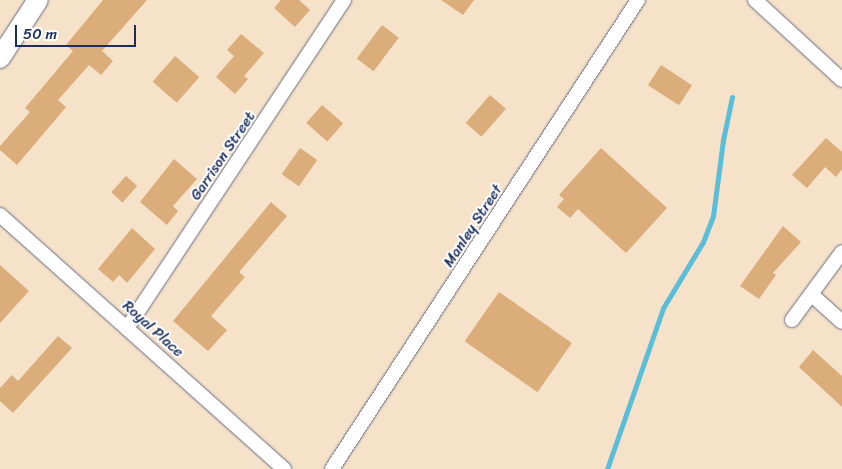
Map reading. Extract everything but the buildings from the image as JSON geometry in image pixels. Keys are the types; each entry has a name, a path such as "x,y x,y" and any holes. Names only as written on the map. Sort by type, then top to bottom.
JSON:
{"main road":[{"path":"0,58 38,0"}],"street":[{"name":"Garrison Street","path":"127,328 344,0"},
{"name":"Manley Street","path":"332,469 638,0"},
{"path":"755,0 842,80"},
{"name":"Royal Place","path":"0,215 284,469"},
{"path":"792,320 842,252"},
{"path":"812,295 842,322"}],"waterway":[{"path":"607,469 663,308 703,242 713,216 723,140 732,97"}]}
